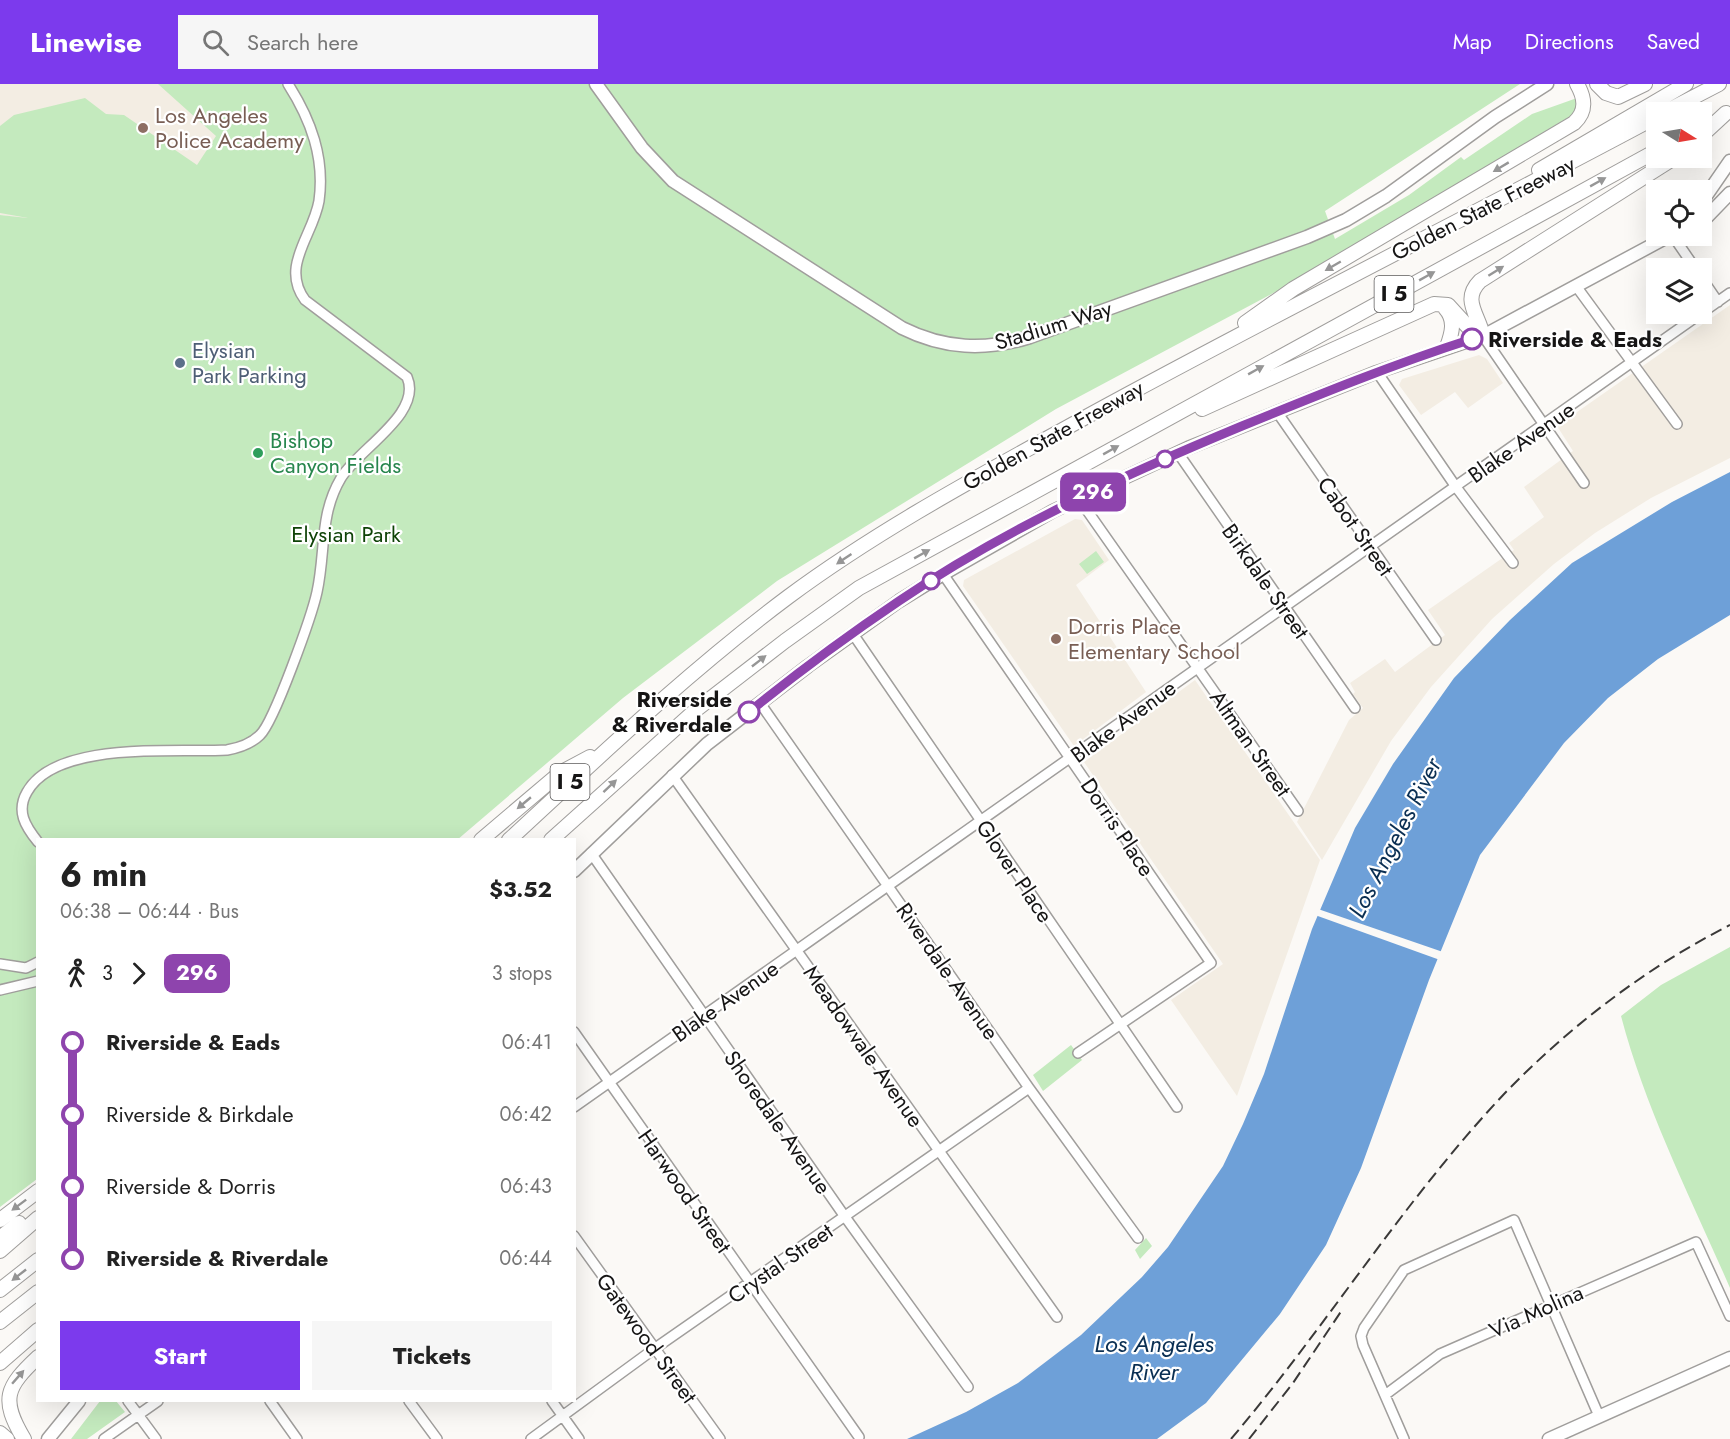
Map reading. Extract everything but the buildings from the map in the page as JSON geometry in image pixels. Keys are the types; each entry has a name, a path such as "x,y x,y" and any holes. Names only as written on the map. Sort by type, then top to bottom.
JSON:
{"highway":[{"path":"1205,352 1293,289 1574,123 1580,118 1584,102 1577,84"},
{"path":"1597,84 1606,93 1618,97 1645,84"},
{"path":"1496,201 1545,166 1686,84"},
{"path":"1684,102 1719,84"},
{"path":"1712,120 1728,111"},
{"path":"1712,126 1728,111"},
{"name":"Golden State Freeway","path":"511,838 608,748 789,597 882,533 967,482 1205,352 1646,122"},
{"name":"Golden State Freeway","path":"553,838 698,709 785,641 860,588 1646,156"},
{"path":"1483,336 1470,299 1474,288 1480,281 1658,168"},
{"path":"1131,438 1174,422 1426,306 1442,304 1456,310 1469,328 1483,336"},
{"path":"1442,304 1452,319 1447,347"},
{"path":"482,838 560,773 608,748"},
{"path":"0,1220 36,1193"},
{"path":"0,1238 36,1211"},
{"path":"0,1251 36,1220"},
{"path":"0,1290 36,1262"},
{"path":"0,1322 36,1294"},
{"path":"0,1363 36,1332"},
{"path":"24,1439 9,1414 9,1392 13,1380 36,1359"},
{"path":"0,1433 7,1439"}],"main road":[{"name":"Stadium Way","path":"596,84 657,166 682,188 902,328 937,342 973,347 993,346 1030,337 1327,229 1377,202 1547,84"},
{"path":"1712,186 1730,161"},
{"path":"1712,212 1730,193"},
{"path":"576,869 672,775 760,702 853,634 943,574 1079,499 1178,453 1377,372 1483,336 1652,246"},
{"path":"1549,1439 1730,1358"},
{"path":"48,1439 78,1402"}],"street":[{"path":"36,839 23,818 23,803 31,786 56,768 97,755 227,750 246,745 267,727 317,594 327,504 342,476 394,422 410,400 411,385 407,377 305,300 298,291 294,278 297,258 318,204 319,155 309,122 288,84"},
{"path":"1576,286 1677,424"},
{"path":"1712,293 1718,302"},
{"name":"Blake Avenue","path":"576,1106 1730,293"},
{"path":"1483,336 1584,483"},
{"path":"1377,372 1456,487 1513,563"},
{"name":"Cabot Street","path":"1276,412 1436,640"},
{"name":"Birkdale Street","path":"1178,453 1355,708"},
{"name":"Altman Street","path":"1079,499 1298,811"},
{"name":"Dorris Place","path":"943,574 1210,963 1120,1024"},
{"name":"Glover Place","path":"853,634 1177,1107"},
{"name":"Riverdale Avenue","path":"760,702 1029,1088 1138,1238"},
{"name":"Meadowvale Avenue","path":"672,775 1057,1317"},
{"name":"Shoredale Avenue","path":"591,853 845,1217 968,1387"},
{"path":"0,964 26,968 36,963"},
{"path":"0,990 36,981"},
{"path":"1078,1053 1120,1024"},
{"name":"Harwood Street","path":"576,1035 859,1437"},
{"name":"Crystal Street","path":"531,1439 654,1349 1029,1088"},
{"path":"1404,1439 1361,1336 1404,1270 1514,1220 1599,1416"},
{"name":"Gatewood Street","path":"576,1239 720,1439"},
{"name":"Via Molina","path":"1385,1395 1440,1354 1696,1242 1730,1316"},
{"path":"129,1402 156,1439"},
{"path":"104,1439 157,1402"},
{"path":"271,1402 297,1439"},
{"path":"410,1402 437,1439"},
{"path":"553,1402 579,1439"}],"shaded area":[{"name":"Los Angeles Police Academy","path":"0,84 263,84 244,247 0,215"},
{"path":"1730,305 1730,458 1651,498 1595,533 1554,564 1492,619 1431,687 1391,741 1322,860 1297,822 1349,720 1363,708 1353,694 1355,692 1350,683 1385,659 1395,672 1445,635 1428,610 1514,550 1509,543 1544,517 1524,487 1573,451 1557,426 1703,324 1712,324 1712,318"},
{"path":"1479,355 1487,359 1503,383 1468,408 1455,392 1421,415 1399,385 1402,379"},
{"name":"Dorris Place Elementary School","path":"1075,519 1082,520 1109,560 1076,585 1146,692 1074,746 963,586 964,580"},
{"path":"1195,680 1320,860 1237,1096 1171,1000 1223,964 1084,762"}],"green space":[{"name":"Elysian Park","path":"158,84 1520,84 1325,211 1335,239 1409,195 1461,157 1464,160 1532,114 1577,98 1578,104 1574,114 1305,276 1056,409 777,581 623,698 459,838 36,838 36,1180 0,1207 0,215 28,218 0,213 0,126 14,115 85,98 106,114 124,115 197,165 216,136"},
{"path":"1096,551 1104,562 1087,574 1079,564"},
{"path":"1730,947 1730,1288 1656,1120 1621,1016 1661,985"},
{"path":"1071,1045 1082,1060 1043,1091 1033,1075"},
{"path":"1146,1238 1152,1246 1140,1259 1135,1250"},
{"path":"99,1402 117,1402 125,1412 87,1439 71,1439"}],"water":[{"name":"Los Angeles River","path":"1730,472 1730,615 1658,659 1608,698 1564,743 1480,855 1429,980 1361,1168 1326,1245 1280,1314 1206,1403 1157,1439 907,1439 966,1412 1018,1383 1081,1335 1142,1277 1168,1247 1223,1166 1243,1124 1264,1074 1312,929 1355,828 1393,764 1454,678 1510,620 1572,563 1672,502"}],"pier":[{"path":"1318,909 1443,952 1440,960 1315,915"}],"railway":[{"path":"1231,1439 1300,1353 1433,1176 1505,1093 1583,1021 1639,979 1730,925"},
{"path":"1249,1439 1293,1383 1342,1310"}],"bus line":[{"name":"296","path":"749,712 808,666 899,601 1053,512 1188,448 1377,372 1472,339"}],"place":[{"name":"Los Angeles Police Academy","path":"143,128"},
{"name":"Riverside & Eads","path":"1472,339"},
{"name":"Elysian Park Parking","path":"180,363"},
{"name":"Bishop Canyon Fields","path":"258,453"},
{"name":"Dorris Place Elementary School","path":"1056,639"},
{"name":"Riverside & Riverdale","path":"749,712"}]}
